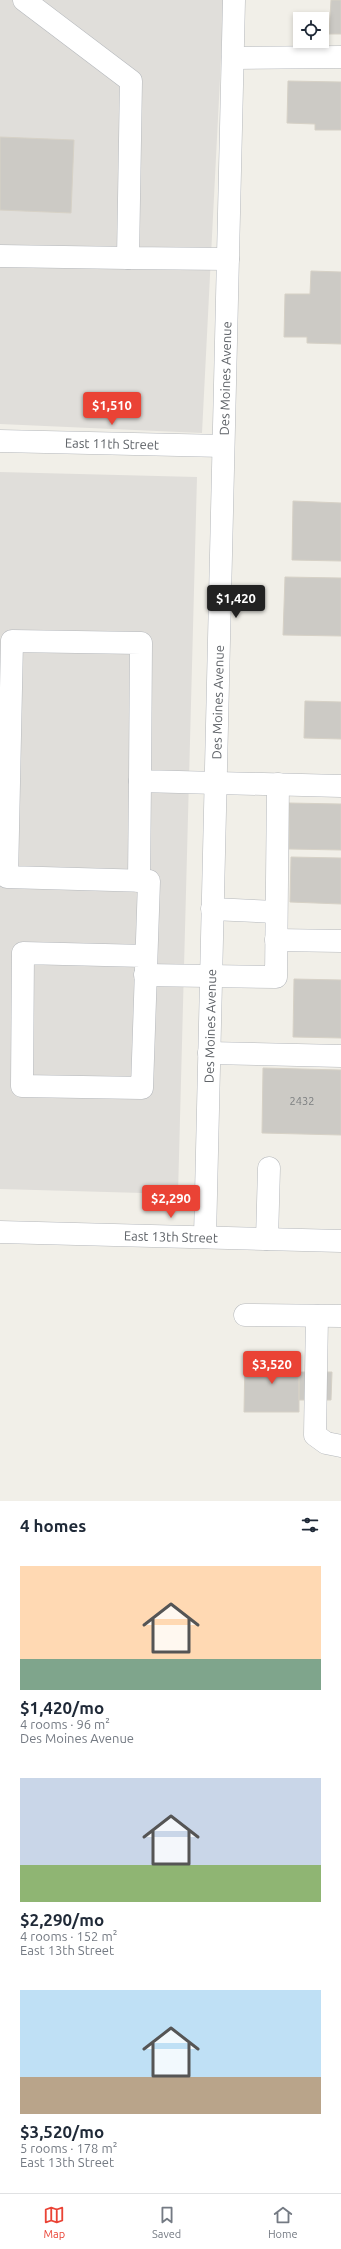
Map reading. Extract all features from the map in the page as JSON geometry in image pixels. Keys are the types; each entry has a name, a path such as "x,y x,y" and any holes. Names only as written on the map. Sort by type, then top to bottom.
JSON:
{"street":[{"path":"24,0 131,81 128,258"},
{"name":"Des Moines Avenue","path":"205,1237 234,0"},
{"path":"233,58 341,57"},
{"path":"0,256 228,259"},
{"name":"East 11th Street","path":"0,441 224,446"},
{"path":"139,881 141,643 12,641 7,877 139,881 149,881 145,966 142,1088 22,1086 23,953 145,966 211,976 276,977 278,784"},
{"path":"140,781 341,786"},
{"path":"212,909 276,912"},
{"path":"276,940 341,941"},
{"path":"209,1053 341,1056"},
{"path":"268,1239 269,1168"},
{"name":"East 13th Street","path":"0,1232 341,1241"},
{"path":"245,1315 341,1316"},
{"path":"316,1316 315,1436 326,1443 341,1446"}],"shaded area":[{"path":"0,0 224,0 202,433 0,424"},
{"path":"0,472 197,477 178,1194 0,1189"}],"building":[{"path":"331,0 341,0 341,34 329,34"},
{"path":"288,81 341,82 341,130 315,130 315,124 287,123"},
{"path":"0,137 74,140 71,213 0,210"},
{"path":"311,271 341,272 341,344 307,343 307,337 284,337 285,294 310,294"},
{"path":"293,501 341,503 341,561 292,560"},
{"path":"285,577 341,578 341,636 283,635"},
{"path":"305,701 341,702 341,739 304,738"},
{"path":"289,803 341,804 341,850 289,849"},
{"path":"291,857 341,858 341,904 290,902"},
{"path":"294,979 341,980 341,1038 293,1037"},
{"path":"263,1068 341,1070 341,1135 262,1133"},
{"path":"245,1357 299,1358 299,1412 244,1412"},
{"path":"299,1372 332,1372 331,1400 299,1400"}]}
